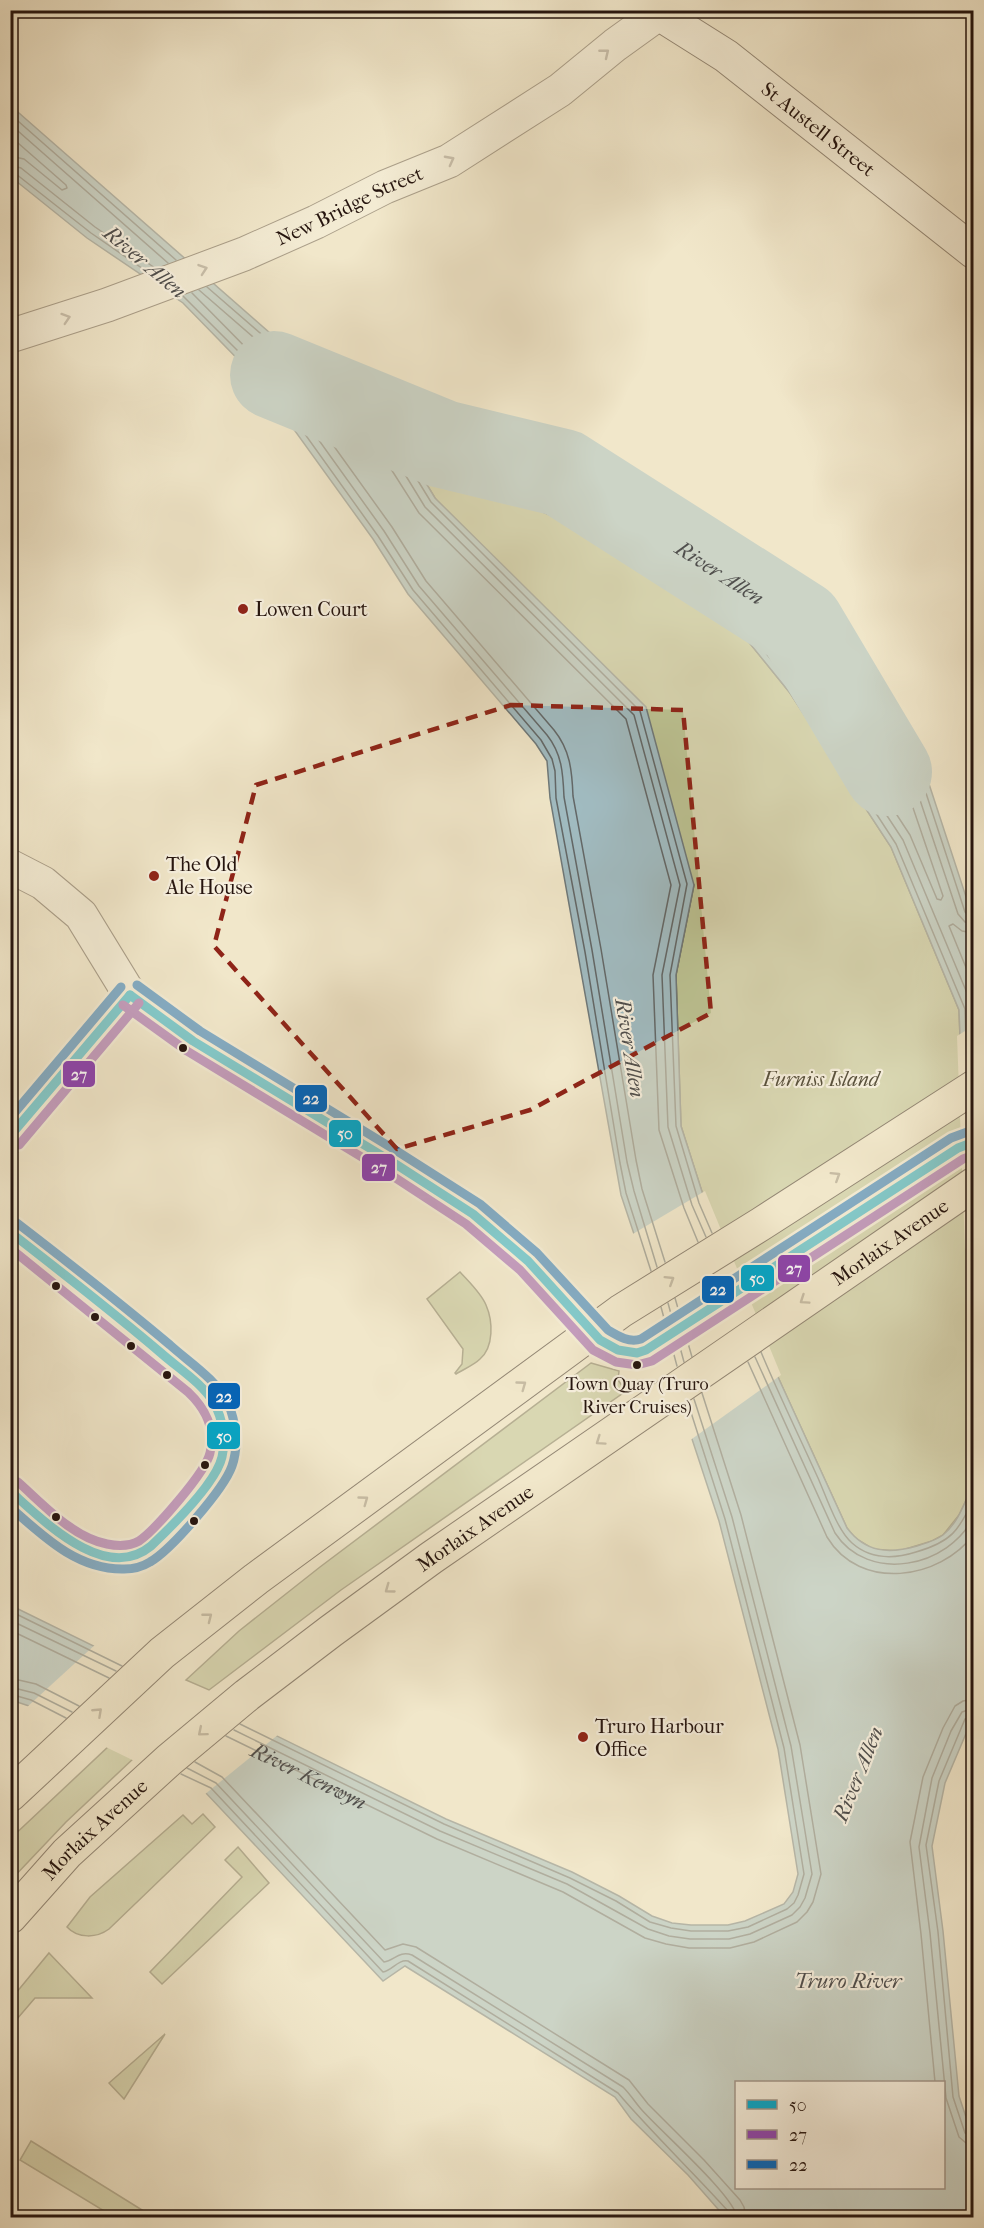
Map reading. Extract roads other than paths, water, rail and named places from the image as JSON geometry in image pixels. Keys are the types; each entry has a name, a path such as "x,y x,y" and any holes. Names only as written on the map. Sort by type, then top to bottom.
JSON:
{"highway":[{"path":"10,1795 162,1653 256,1579 621,1311 974,1087"},
{"name":"Morlaix Avenue","path":"10,1917 67,1853 247,1695 431,1558 974,1184"}],"street":[{"name":"St Austell Street","path":"655,12 726,56 974,252"},
{"name":"New Bridge Street","path":"10,336 107,304 244,254 316,222 385,187 449,161 560,90 655,12"},
{"path":"10,866 43,883 81,915 130,995 193,1041 435,1188 473,1214 528,1261 592,1333"},
{"path":"10,1137 130,995"}],"water":[{"name":"Truro River","path":"11,106 408,454 408,415 615,505 759,591 929,784 973,918 973,1299 968,1254 959,1010 891,847 790,693 697,578 409,455 435,498 646,707 694,885 676,975 681,1126 705,1201 778,1377 847,1528 862,1542 879,1549 907,1549 927,1543 943,1535 953,1524 973,1484 973,1717 945,1783 932,1846 943,1931 959,2096 973,2138 973,2217 725,2217 688,2175 631,2119 615,2097 405,1966 383,1981 206,1793 29,1706 11,1700 10,1605 446,1819 572,1872 652,1916 672,1923 728,1925 745,1921 784,1904 793,1892 798,1874 778,1749 719,1521 692,1439 621,1195 550,798 547,761 536,744 408,594 373,539 259,381 183,303 87,238 11,177"}],"waterway":[{"name":"River Allen","path":"274,375 443,444 563,473 800,624 888,772"}],"place":[{"name":"Lowen Court","path":"243,609"},
{"name":"The Old Ale House","path":"154,876"},
{"name":"Town Quay (Truro River Cruises)","path":"637,1365"},
{"name":"Truro Harbour Office","path":"583,1737"}],"park label":[{"name":"Furniss Island","path":"821,1079"}],"water label":[{"name":"River Kenwyn","path":"304,1780"}]}
